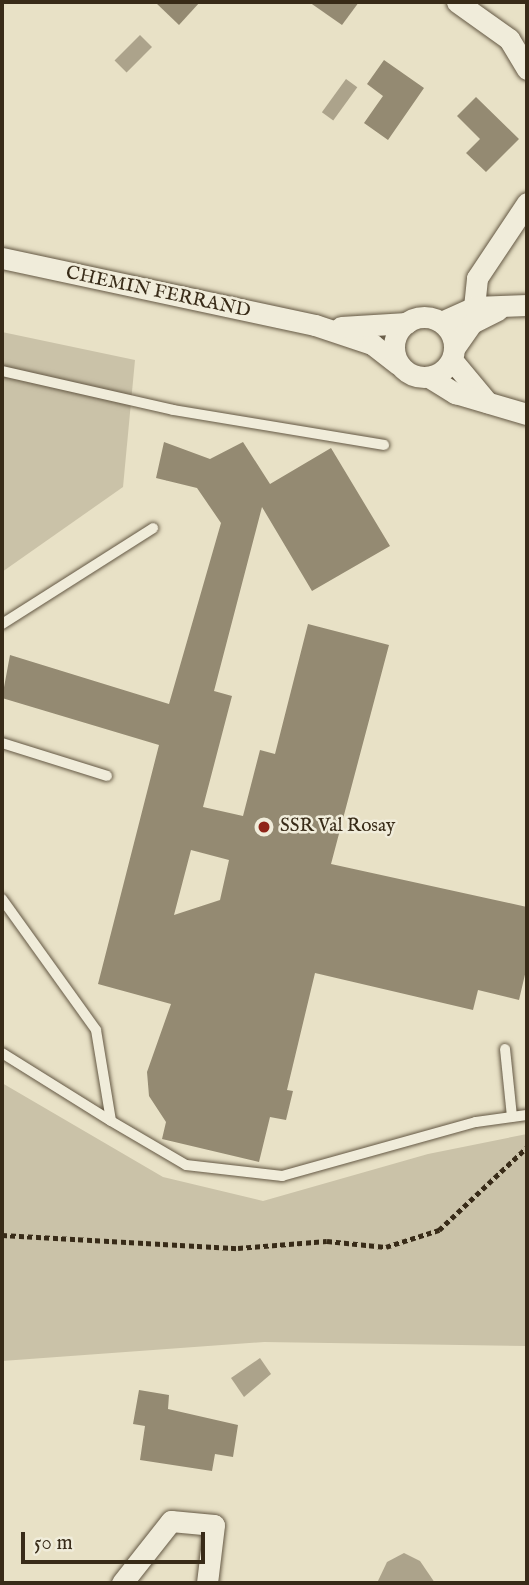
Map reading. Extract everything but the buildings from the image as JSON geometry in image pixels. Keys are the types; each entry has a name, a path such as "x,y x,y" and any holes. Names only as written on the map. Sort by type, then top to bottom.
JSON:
{"street":[{"path":"457,2 509,39 527,69"},
{"path":"474,307 483,267 527,203"},
{"name":"CHEMIN FERRAND","path":"2,258 315,325 372,344 398,364"},
{"path":"527,305 474,307 441,322 424,317 407,323 394,346 398,364 411,375 429,377 455,393 527,414"},
{"path":"429,377 454,354 472,323 503,307"},
{"path":"441,322 454,354 487,402"},
{"name":"CHEMIN FERRAND","path":"315,325 355,328 407,323"},
{"path":"122,1583 171,1521 214,1525 207,1583"}],"lane":[{"path":"2,371 173,410 384,445"},
{"path":"2,624 153,528"},
{"path":"2,743 107,776"},
{"path":"2,898 96,1030 111,1121"},
{"path":"506,1049 512,1117"},
{"path":"2,1053 186,1164 282,1176 476,1122 527,1115"}],"path":[{"path":"2,1235 238,1248 327,1241 386,1247 439,1230 527,1147"}],"shaded area":[{"path":"140,35 152,47 127,72 115,60"},
{"path":"346,79 357,87 333,120 322,112"},
{"path":"2,332 135,360 123,487 2,572"},
{"path":"2,1083 163,1177 263,1201 428,1154 527,1134 527,1346 264,1342 2,1361"},
{"path":"260,1358 271,1374 244,1397 231,1378"},
{"path":"404,1553 420,1561 435,1583 377,1583 387,1562"}],"place":[{"name":"SSR Val Rosay","path":"264,827"}]}
